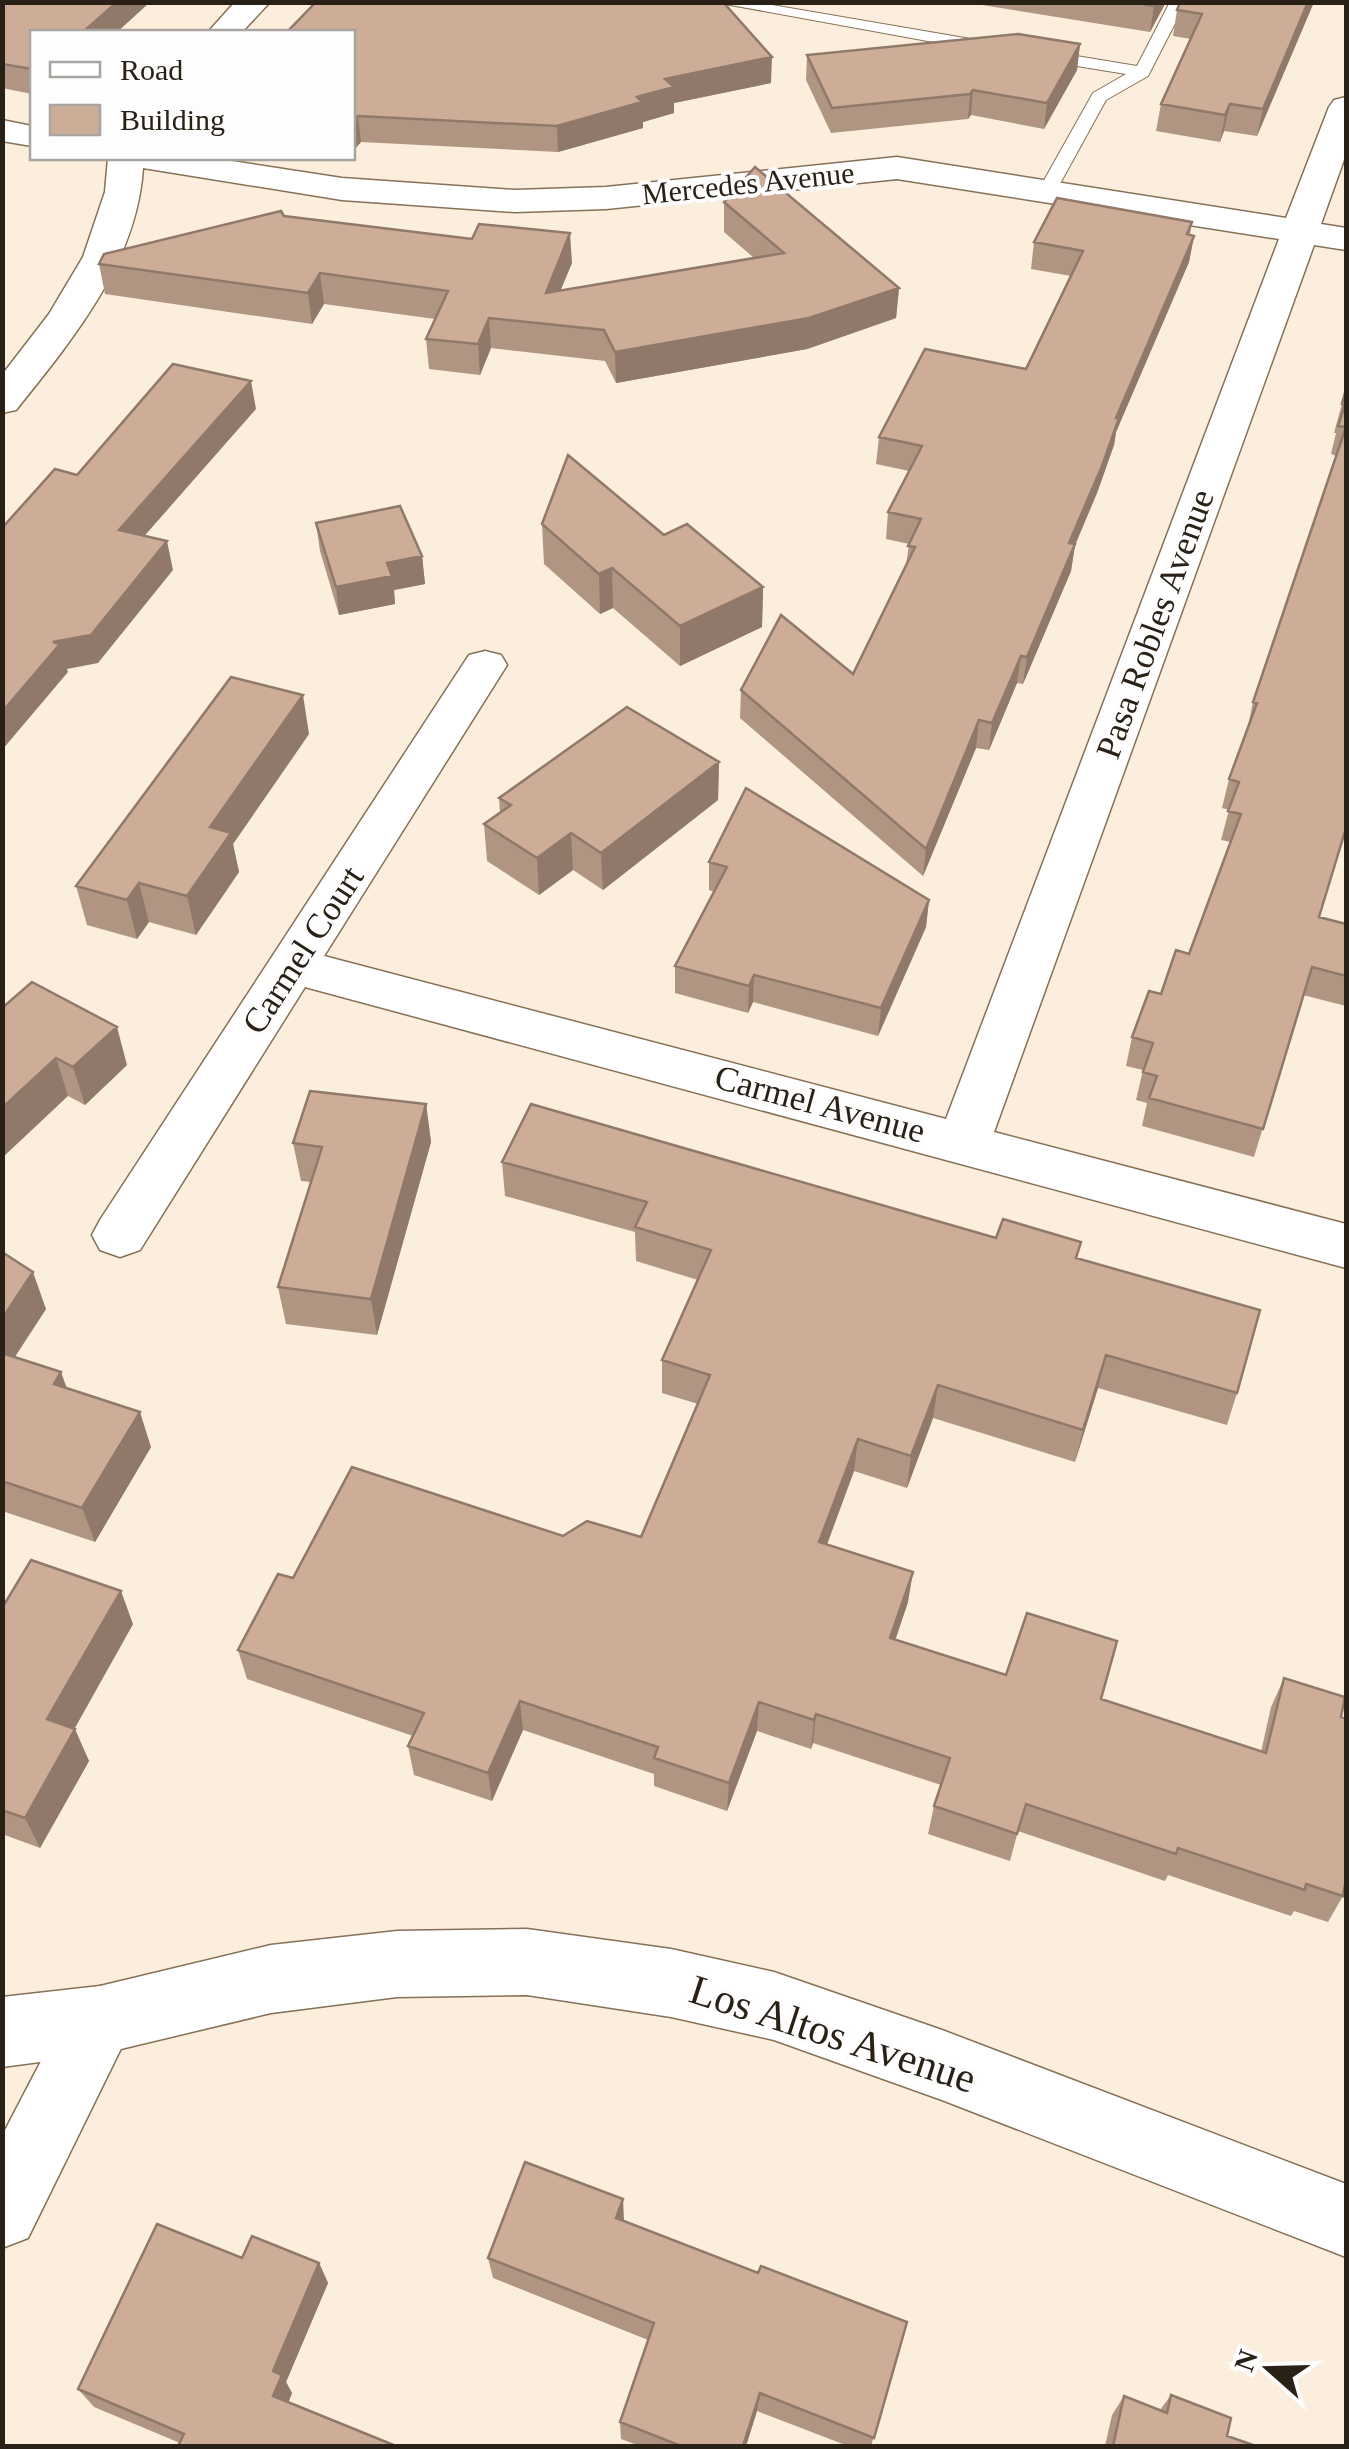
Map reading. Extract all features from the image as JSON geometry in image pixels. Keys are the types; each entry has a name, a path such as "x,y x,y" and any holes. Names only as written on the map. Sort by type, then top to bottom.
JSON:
{"street":[{"path":"226,30 254,2"},
{"name":"Pasa Robles Avenue","path":"964,1142 1346,107"},
{"path":"2,130 30,136"},
{"path":"2,400 66,323 104,253 127,180 126,160"},
{"name":"Mercedes Avenue","path":"159,160 342,190 447,200 606,198 896,168 1346,239"},
{"name":"Carmel Court","path":"120,1235 485,665"},
{"name":"Carmel Avenue","path":"293,966 1346,1246"},
{"name":"Los Altos Avenue","path":"2,2032 100,2020 272,1979 398,1964 527,1962 670,1982 774,2006 942,2065 1346,2221"},
{"path":"2,2212 100,2020"}],"lane":[{"path":"722,2 1009,50"},
{"path":"1047,191 1099,97 1142,72 1178,2"},
{"path":"1028,53 1142,72"}],"building":[{"path":"2,2 117,2 85,30 30,30 30,69 2,64"},
{"path":"316,2 723,2 772,57 665,79 674,87 637,97 642,102 557,126 358,116 355,119 355,30 289,30"},
{"path":"1180,2 1308,2 1263,109 1230,104 1225,115 1161,104 1202,14 1177,10"},
{"path":"1018,34 1080,44 1047,103 973,90 970,94 832,108 807,55"},
{"path":"755,167 899,288 809,318 615,352 604,330 489,318 478,344 426,339 448,291 320,273 308,293 99,264 104,254 281,211 284,216 472,239 479,224 570,233 546,293 784,253 724,202"},
{"path":"1057,198 1192,222 1187,234 1194,236 1116,418 1102,466 1069,543 1075,544 1027,657 1021,656 992,723 979,720 926,849 741,690 781,615 853,674 915,547 908,546 921,519 888,512 922,446 879,437 925,349 1026,369 1083,251 1034,242"},
{"path":"173,364 251,381 119,530 167,541 91,635 53,642 60,644 2,712 2,528 55,469 77,475"},
{"path":"1346,389 1346,427 1338,426"},
{"path":"1346,427 1346,828 1319,917 1346,924 1346,976 1312,967 1263,1129 1149,1098 1157,1076 1143,1072 1153,1043 1132,1037 1149,991 1161,994 1176,950 1189,954 1241,814 1228,811 1239,782 1229,779"},
{"path":"568,455 664,535 687,524 763,587 680,626 612,568 599,574 542,524"},
{"path":"400,506 422,556 387,563 392,576 336,587 316,523"},
{"path":"231,677 303,695 210,827 231,833 187,896 139,883 127,900 76,886"},
{"path":"627,707 719,762 601,853 571,833 537,858 484,824 511,805 499,798"},
{"path":"746,788 929,900 881,1008 754,975 749,986 675,966 727,867 709,862"},
{"path":"32,982 117,1027 73,1067 56,1058 2,1108 2,1008"},
{"path":"310,1091 426,1104 371,1299 278,1287 322,1147 293,1143"},
{"path":"531,1104 996,1238 1003,1219 1081,1242 1076,1258 1260,1310 1237,1393 1106,1355 1083,1430 938,1385 911,1456 858,1439 819,1542 913,1572 890,1638 1006,1675 1027,1613 1117,1641 1101,1699 1266,1753 1284,1678 1345,1697 1341,1717 1346,1718 1343,1896 1306,1884 1305,1890 1178,1848 1176,1854 1026,1804 1017,1834 934,1806 950,1758 816,1714 814,1720 759,1702 729,1783 654,1758 658,1747 520,1701 488,1773 408,1746 424,1713 238,1650 278,1574 293,1578 352,1467 563,1536 587,1521 641,1537 710,1375 662,1360 711,1250 635,1227 647,1202 502,1162"},
{"path":"2,1252 33,1272 2,1319"},
{"path":"2,1353 61,1372 54,1384 140,1412 82,1508 2,1481"},
{"path":"31,1560 121,1591 47,1719 75,1729 25,1818 2,1810 2,1608"},
{"path":"525,2162 623,2199 616,2218 758,2273 761,2266 907,2322 874,2438 760,2393 743,2446 681,2446 620,2422 654,2323 488,2258"},
{"path":"157,2224 242,2258 252,2236 319,2263 273,2371 282,2375 273,2396 396,2446 178,2446 184,2434 78,2389"},
{"path":"1171,2395 1231,2418 1227,2436 1256,2446 1113,2446 1124,2396 1167,2413"}]}
